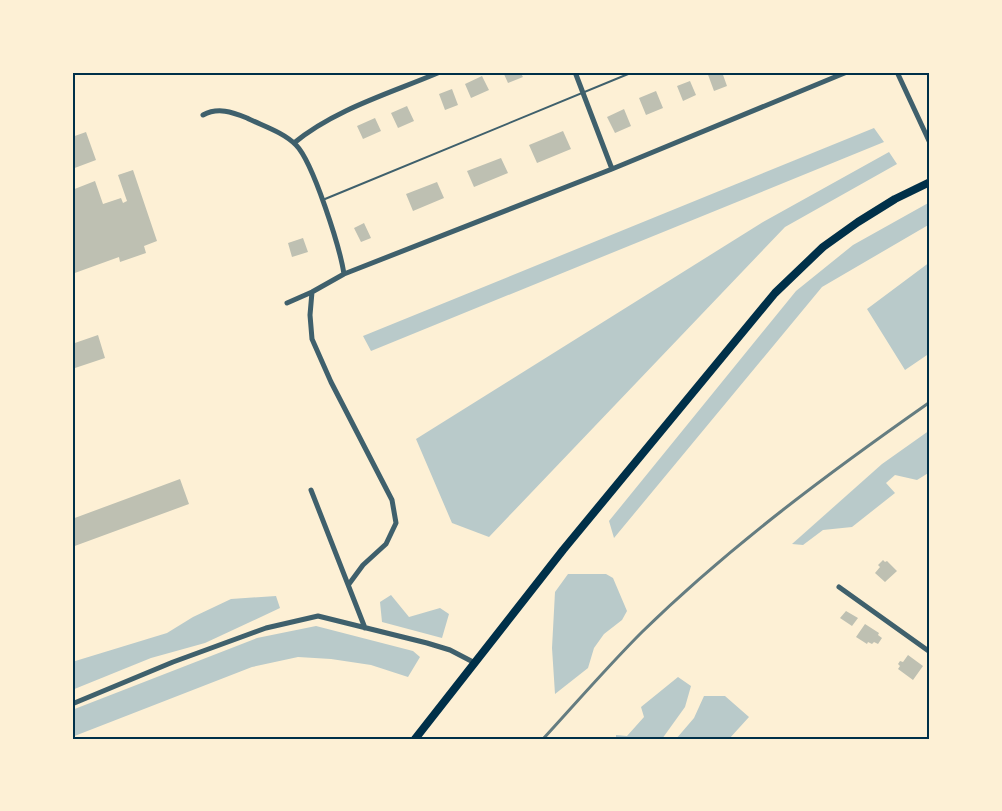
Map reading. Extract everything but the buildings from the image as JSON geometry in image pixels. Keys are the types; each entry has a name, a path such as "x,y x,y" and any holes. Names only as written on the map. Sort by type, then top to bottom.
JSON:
{"main road":[{"path":"415,739 563,550 775,293 823,247 895,199 930,182"}],"street":[{"path":"418,72 421,80"},
{"path":"294,143 350,109 440,72"},
{"path":"575,72 612,169"},
{"path":"287,303 344,274 612,169 848,72"},
{"path":"897,72 930,143"},
{"path":"203,115 210,111 220,110 232,113 275,132 294,143 302,152 322,200 340,253 344,274"},
{"path":"312,292 310,315 312,339 331,382 392,500 396,523 386,544 363,565 349,584"},
{"path":"312,490 365,628"},
{"path":"839,587 930,652"},
{"path":"72,704 173,662 266,628 318,616 427,643 450,650 475,663"}],"lane":[{"path":"322,200 633,72"}],"shaded area":[{"path":"874,128 884,142 371,351 363,336"},
{"path":"889,152 897,164 785,227 489,537 452,523 416,439 763,222"},
{"path":"930,202 930,224 822,287 614,538 609,521 796,291 853,245"},
{"path":"930,262 930,353 905,370 867,309"},
{"path":"930,430 930,472 917,480 895,475 886,483 895,493 852,527 823,530 803,545 792,544 882,464"},
{"path":"568,574 606,574 613,578 627,611 622,620 604,634 594,648 588,668 555,694 552,648 555,592"},
{"path":"391,595 409,617 440,608 449,614 442,638 382,622 380,602"},
{"path":"276,596 280,608 205,643 151,658 72,690 72,662 167,633 193,617 231,599"},
{"path":"316,626 413,651 420,657 408,677 371,665 331,659 298,657 252,667 72,737 72,710 257,638"},
{"path":"678,677 691,686 685,707 662,739 616,739 616,735 627,736 644,717 641,707"},
{"path":"704,696 725,696 749,717 729,739 676,739 694,718"}],"railway":[{"path":"543,739 642,632 710,570 818,483 930,402"}]}
